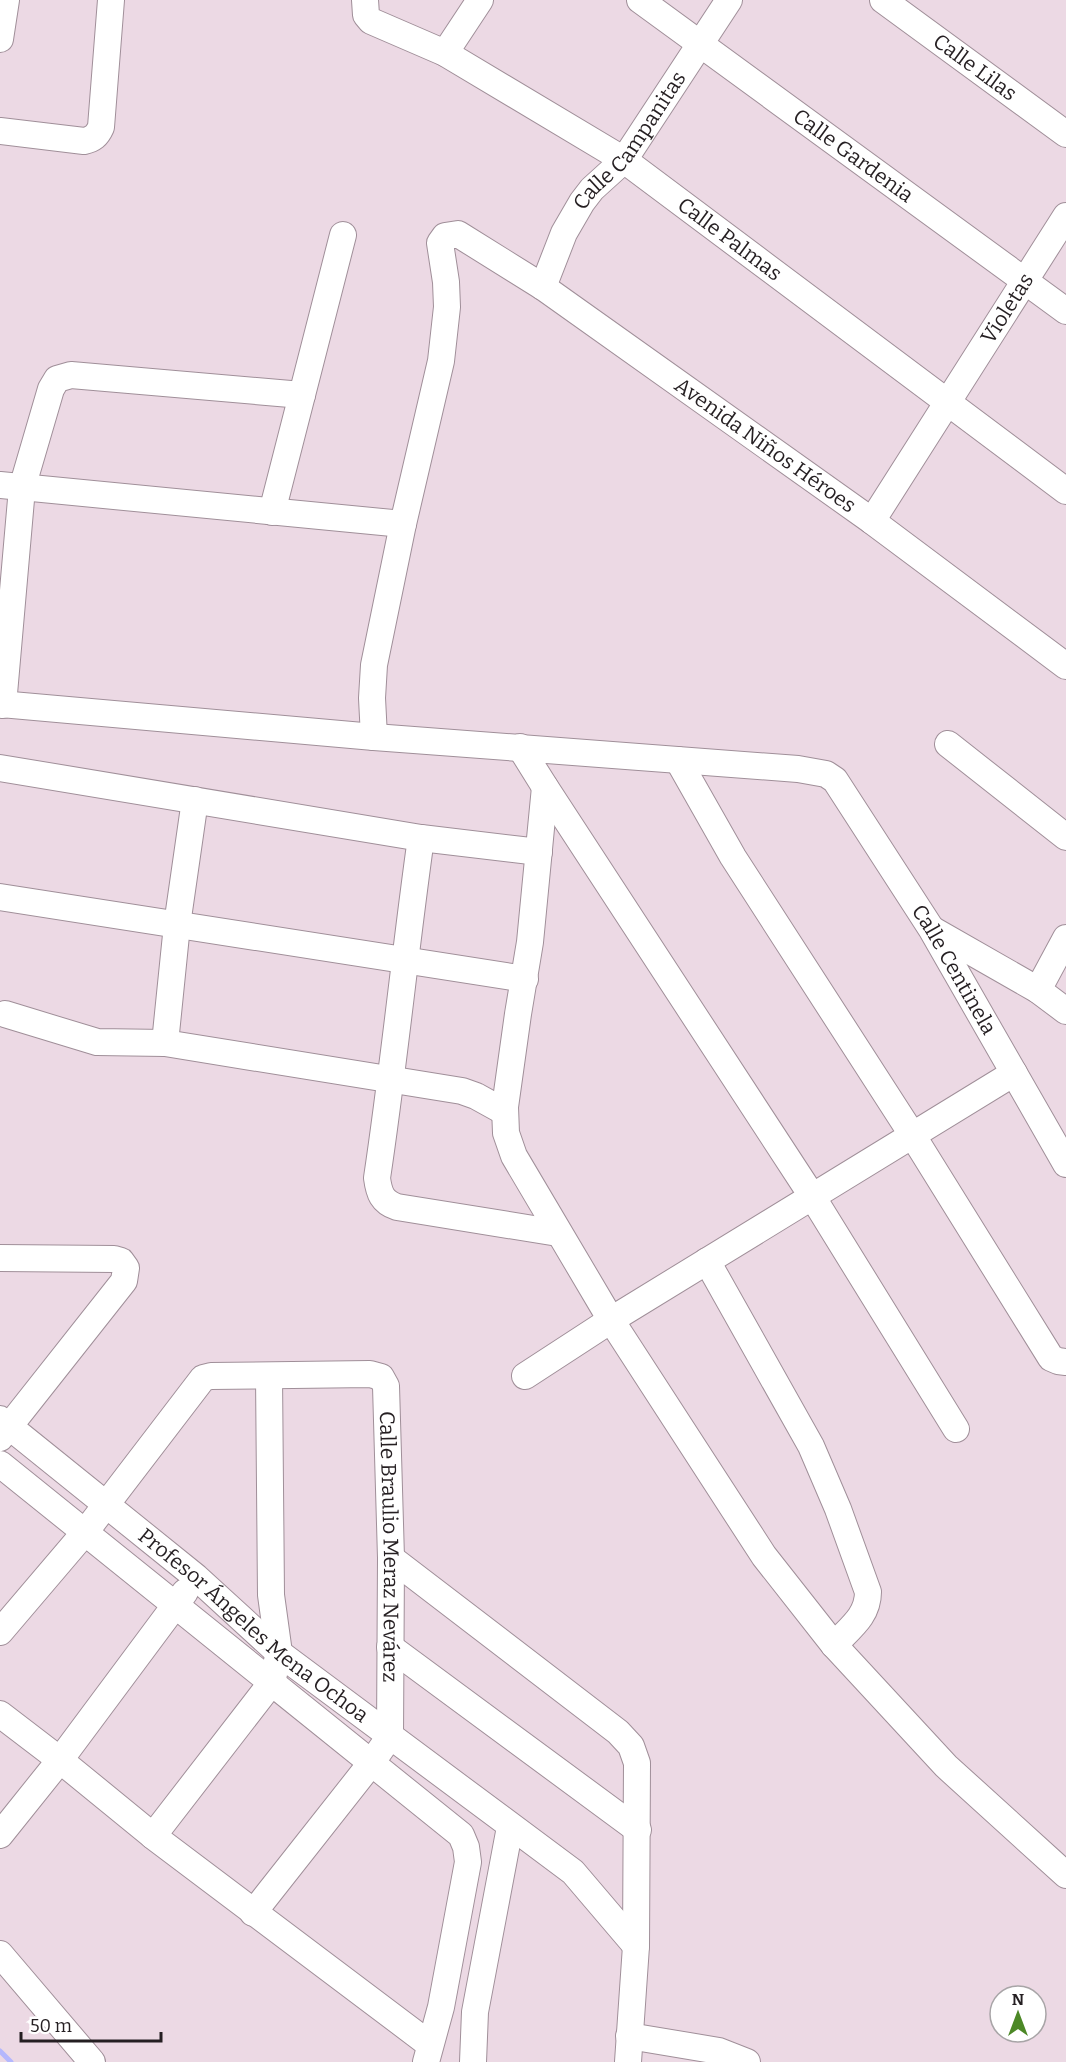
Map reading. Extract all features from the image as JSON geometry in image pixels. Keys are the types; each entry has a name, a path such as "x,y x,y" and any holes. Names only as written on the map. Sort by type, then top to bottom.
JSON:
{"street":[{"path":"0,39 6,0"},
{"path":"0,131 84,141 98,134 101,127 111,0"},
{"path":"445,53 480,0"},
{"name":"Calle Gardenia","path":"640,0 1066,311"},
{"name":"Calle Campanitas","path":"543,287 564,233 577,209 592,189 624,160 729,0"},
{"name":"Calle Lilas","path":"883,0 1066,134"},
{"name":"Calle Palmas","path":"368,10 445,53 624,160 1066,491"},
{"name":"Violetas","path":"872,520 1066,216"},
{"name":"Avenida Niños Héroes","path":"403,524 441,361 447,298 440,243 445,236 458,234 543,287 872,520 1066,666"},
{"path":"272,512 343,235"},
{"path":"302,395 71,375 57,379 11,486 1,704 374,737 678,760 733,857 914,1136 1051,1358 1066,1362"},
{"path":"11,486 403,524 374,665 372,698 374,737"},
{"path":"948,744 1066,837"},
{"path":"520,747 812,1196 956,1429"},
{"name":"Calle Centinela","path":"678,760 812,770 826,774 835,780 932,930 1066,1164"},
{"path":"0,768 421,838 539,852"},
{"path":"545,787 525,979 518,1014 506,1112 506,1133 509,1146 611,1320 764,1556 834,1645 946,1766 1066,1875"},
{"path":"165,1043 177,925 195,800"},
{"path":"421,838 404,960 392,1078 377,1178 378,1189 382,1198 397,1207 558,1233"},
{"path":"0,897 525,979"},
{"path":"932,930 1038,990 1066,1011"},
{"path":"1038,990 1066,938"},
{"path":"5,1014 97,1042 165,1043 462,1091 506,1112"},
{"path":"525,1376 611,1320 1014,1073"},
{"path":"0,1258 114,1259 121,1261 126,1268 123,1281 3,1428"},
{"path":"707,1261 811,1446 838,1509 868,1592 868,1603 864,1613 834,1645"},
{"name":"Calle Braulio Meraz Nevárez","path":"269,1376 370,1374 381,1377 386,1386 391,1558 390,1736"},
{"path":"0,1632 86,1532 203,1378 269,1376 271,1595 279,1653 272,1682 153,1836"},
{"name":"Profesor Ángeles Mena Ochoa","path":"3,1428 106,1504 196,1577 279,1653 573,1872 636,1946"},
{"name":"Profesor Ángeles Mena Ochoa","path":"0,1464 461,1835 466,1847 468,1862 441,2007"},
{"path":"391,1558 618,1732 631,1746 637,1763 638,1830 636,1946 628,2062"},
{"path":"0,1835 60,1760 196,1577"},
{"path":"390,1647 638,1830"},
{"path":"0,1714 253,1912 427,2057 441,2007 475,2012"},
{"path":"253,1912 390,1736"},
{"path":"472,2062 475,2012 510,1827"},
{"path":"0,1954 92,2062"},
{"path":"630,2036 719,2051 747,2062"}],"waterway":[{"path":"0,2051 11,2062"}]}
